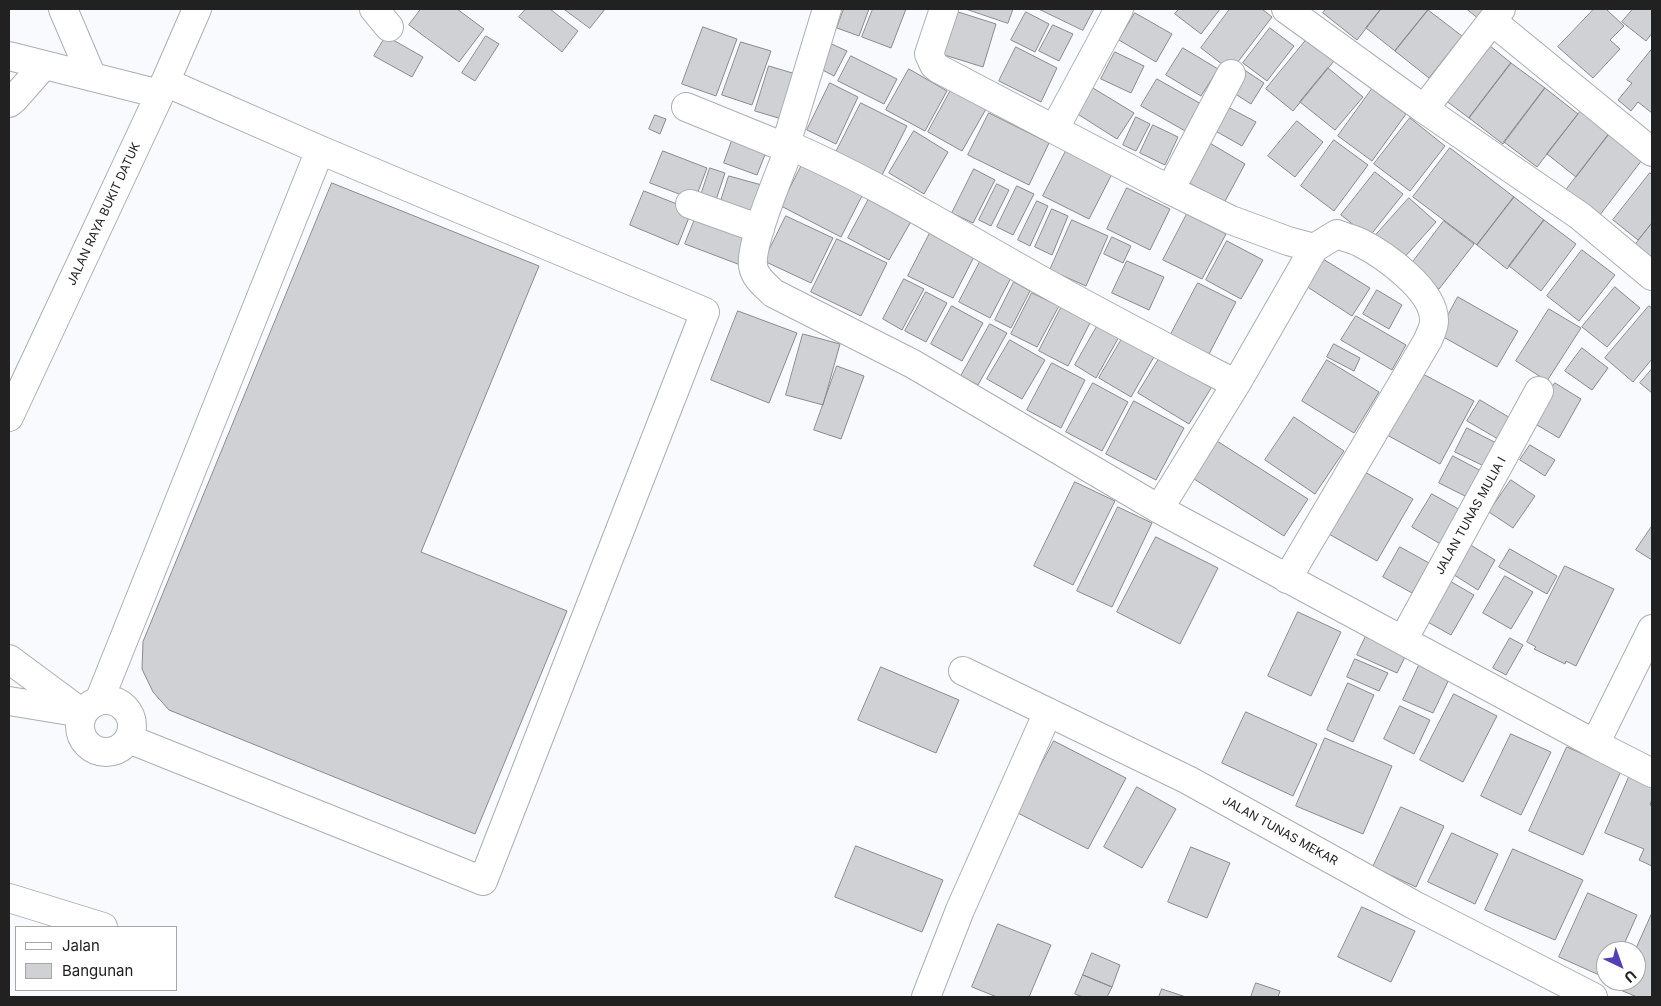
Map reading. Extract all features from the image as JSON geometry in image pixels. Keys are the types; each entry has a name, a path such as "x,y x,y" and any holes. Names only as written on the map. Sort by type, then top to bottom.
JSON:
{"street":[{"path":"63,9 92,77"},
{"name":"JALAN RAYA BUKIT DATUK","path":"9,417 163,88 197,9"},
{"path":"827,9 788,146 760,228 753,258 753,267 761,282 774,293 913,364 1159,509 1652,773"},
{"path":"944,9 929,54 934,65 1170,190 1231,220 1288,241 1314,248"},
{"path":"1055,128 1119,9"},
{"path":"1286,9 1424,108 1580,216 1652,276"},
{"path":"1424,108 1497,15 1652,152"},
{"path":"9,56 92,77 163,88 320,150 705,312 483,881 129,739"},
{"path":"9,103 44,64"},
{"path":"1170,190 1231,74"},
{"path":"686,107 814,156 910,206 1075,300 1236,384"},
{"path":"9,701 91,707 115,701 129,712 132,730 129,739 115,751 98,752 91,748 81,736 80,720 91,707 320,150"},
{"path":"690,204 760,228"},
{"path":"1159,509 1236,384 1314,248 1337,234 1370,248 1415,283 1425,295 1432,309 1434,320 1428,340 1287,579"},
{"name":"JALAN TUNAS MULIA I","path":"1403,640 1539,391"},
{"path":"1595,744 1652,628"},
{"path":"9,660 91,707"},
{"name":"JALAN TUNAS MEKAR","path":"964,671 1188,780 1414,905 1593,997"},
{"path":"926,997 960,910 1048,712"},
{"path":"9,898 100,926"}],"building":[{"path":"421,9 457,9 484,29 459,62 409,25"},
{"path":"526,9 550,9 578,31 562,52 519,17"},
{"path":"564,9 605,9 590,28"},
{"path":"844,9 869,9 859,36 837,28"},
{"path":"873,9 906,9 891,48 862,37"},
{"path":"966,9 1013,9 1008,23"},
{"path":"1039,9 1094,9 1083,30"},
{"path":"1179,9 1220,9 1201,34 1175,14"},
{"path":"1230,9 1262,9 1272,17 1231,71 1201,48"},
{"path":"1326,9 1381,9 1357,40 1323,13"},
{"path":"1381,9 1428,10 1395,51 1366,28"},
{"path":"1467,9 1484,9 1477,17"},
{"path":"1594,9 1606,9 1624,26 1610,40 1620,49 1593,78 1558,47"},
{"path":"1633,9 1652,9 1652,33 1646,41 1622,22"},
{"path":"952,10 996,24 983,67 938,53"},
{"path":"1428,10 1462,36 1429,78 1395,51"},
{"path":"1026,12 1049,24 1035,52 1011,40"},
{"path":"1135,13 1172,34 1156,62 1119,40"},
{"path":"1053,25 1073,34 1059,61 1039,51"},
{"path":"703,27 737,39 716,96 682,84"},
{"path":"1270,28 1294,46 1267,81 1243,63"},
{"path":"386,36 423,57 412,77 374,56"},
{"path":"486,36 499,44 475,81 462,73"},
{"path":"1307,39 1334,61 1293,111 1266,89"},
{"path":"825,41 847,51 834,76 813,65"},
{"path":"1484,41 1511,63 1469,118 1441,97"},
{"path":"741,42 771,51 752,105 722,95"},
{"path":"1016,47 1057,68 1041,102 999,81"},
{"path":"1183,48 1218,69 1201,96 1166,75"},
{"path":"1652,49 1652,113 1638,102 1631,111 1618,100 1632,83 1627,80"},
{"path":"1115,52 1144,66 1131,93 1101,79"},
{"path":"851,56 897,79 884,104 838,81"},
{"path":"1511,63 1545,88 1503,144 1469,118"},
{"path":"769,66 799,75 785,120 755,111"},
{"path":"1240,67 1264,83 1251,104 1226,88"},
{"path":"1328,68 1363,97 1335,130 1300,102"},
{"path":"909,69 947,91 925,131 886,110"},
{"path":"1157,79 1203,105 1187,132 1141,106"},
{"path":"830,83 858,97 836,144 807,130"},
{"path":"1093,88 1134,113 1117,139 1076,113"},
{"path":"1545,88 1578,114 1537,167 1504,142"},
{"path":"1372,89 1406,114 1372,161 1338,136"},
{"path":"951,90 986,109 962,151 928,132"},
{"path":"861,103 907,126 882,175 836,152"},
{"path":"1226,106 1256,122 1242,146 1212,129"},
{"path":"1583,108 1612,130 1576,177 1547,154"},
{"path":"989,113 1049,143 1029,185 968,155"},
{"path":"655,115 666,119 660,134 649,129"},
{"path":"1136,117 1150,124 1136,151 1123,145"},
{"path":"1410,118 1445,146 1410,191 1374,164"},
{"path":"1297,121 1323,142 1295,177 1268,156"},
{"path":"1153,125 1178,137 1165,165 1140,153"},
{"path":"1612,130 1645,156 1596,220 1563,194"},
{"path":"914,131 948,152 924,194 889,173"},
{"path":"734,135 768,147 757,175 724,163"},
{"path":"1334,140 1368,165 1334,211 1301,186"},
{"path":"1208,142 1245,164 1224,203 1186,181"},
{"path":"1068,147 1114,170 1089,219 1043,196"},
{"path":"1450,148 1514,197 1477,245 1413,197"},
{"path":"663,151 707,168 695,200 650,183"},
{"path":"804,161 864,192 841,237 781,206"},
{"path":"710,168 725,173 715,203 700,198"},
{"path":"974,169 995,180 973,223 952,213"},
{"path":"1375,172 1403,194 1369,237 1341,215"},
{"path":"1650,173 1652,175 1652,223 1638,240 1613,220"},
{"path":"729,176 769,187 759,219 719,207"},
{"path":"332,183 539,266 421,552 567,611 475,834 169,710 153,692 142,669 143,642"},
{"path":"997,184 1009,190 991,226 979,220"},
{"path":"1017,186 1034,194 1013,235 997,227"},
{"path":"1127,188 1170,209 1150,250 1107,229"},
{"path":"644,191 692,210 678,245 630,225"},
{"path":"871,195 913,218 889,260 848,238"},
{"path":"1514,197 1544,220 1507,269 1477,245"},
{"path":"1409,198 1436,222 1402,260 1375,236"},
{"path":"1037,201 1048,206 1030,246 1018,240"},
{"path":"1052,209 1068,216 1052,255 1035,247"},
{"path":"697,214 754,236 743,266 685,244"},
{"path":"1187,214 1226,234 1202,279 1163,260"},
{"path":"786,216 833,238 811,283 764,261"},
{"path":"1072,220 1108,236 1086,286 1050,270"},
{"path":"1544,220 1576,244 1541,291 1509,266"},
{"path":"1444,221 1474,244 1439,289 1409,267"},
{"path":"1652,223 1652,265 1632,249"},
{"path":"930,233 975,255 953,298 908,276"},
{"path":"1112,237 1131,246 1123,263 1104,254"},
{"path":"837,239 887,263 861,316 811,292"},
{"path":"1227,241 1263,260 1241,299 1206,280"},
{"path":"1582,250 1615,275 1579,321 1547,296"},
{"path":"982,258 1013,274 990,318 959,302"},
{"path":"1323,259 1370,288 1352,316 1306,286"},
{"path":"1127,261 1164,277 1149,310 1112,293"},
{"path":"904,279 924,289 902,330 883,319"},
{"path":"1014,282 1030,291 1011,328 995,320"},
{"path":"1198,283 1236,302 1208,356 1170,336"},
{"path":"1615,287 1640,308 1607,347 1582,327"},
{"path":"1377,290 1402,305 1389,329 1363,314"},
{"path":"926,292 947,303 926,342 905,331"},
{"path":"1032,293 1059,306 1037,347 1011,334"},
{"path":"1458,297 1518,331 1497,367 1438,334"},
{"path":"1063,304 1092,319 1068,366 1039,351"},
{"path":"952,306 983,323 962,361 931,344"},
{"path":"1649,306 1652,308 1652,359 1633,382 1605,358"},
{"path":"1549,309 1581,328 1547,381 1516,361"},
{"path":"738,311 797,333 769,403 711,380"},
{"path":"1356,316 1406,345 1392,370 1341,340"},
{"path":"1099,323 1120,335 1096,378 1075,365"},
{"path":"990,324 1007,333 978,385 961,376"},
{"path":"803,334 840,344 823,405 786,395"},
{"path":"1123,337 1155,355 1131,397 1099,378"},
{"path":"1010,340 1045,360 1022,399 987,379"},
{"path":"1334,344 1360,358 1354,371 1327,357"},
{"path":"1582,348 1608,368 1592,390 1565,371"},
{"path":"1162,354 1213,385 1189,424 1138,393"},
{"path":"1327,360 1379,392 1354,433 1302,401"},
{"path":"1052,363 1085,380 1061,428 1027,410"},
{"path":"837,366 864,376 841,439 814,430"},
{"path":"1652,369 1652,393 1640,383"},
{"path":"1421,373 1474,401 1440,464 1387,435"},
{"path":"1093,383 1128,402 1102,451 1066,432"},
{"path":"1555,383 1581,399 1559,438 1532,422"},
{"path":"1480,400 1517,422 1505,443 1467,421"},
{"path":"1134,401 1184,428 1156,480 1106,454"},
{"path":"1294,417 1344,451 1315,494 1265,460"},
{"path":"1467,428 1504,447 1492,470 1455,452"},
{"path":"1217,441 1308,499 1284,536 1194,479"},
{"path":"1530,445 1555,460 1545,476 1520,460"},
{"path":"1453,456 1485,473 1471,499 1439,483"},
{"path":"1363,471 1413,499 1377,561 1327,533"},
{"path":"1511,480 1535,496 1513,528 1489,512"},
{"path":"1075,482 1115,501 1073,585 1034,566"},
{"path":"1432,494 1462,511 1442,545 1412,527"},
{"path":"1118,507 1152,523 1112,607 1077,591"},
{"path":"1652,526 1652,560 1636,550"},
{"path":"1156,537 1218,568 1180,644 1117,612"},
{"path":"1469,544 1495,560 1478,590 1451,573"},
{"path":"1400,547 1429,563 1412,593 1383,577"},
{"path":"1510,549 1557,576 1547,594 1499,567"},
{"path":"1565,566 1614,589 1576,666 1566,661 1565,664 1534,649 1536,647 1527,642"},
{"path":"1505,576 1533,592 1511,629 1483,613"},
{"path":"1448,580 1474,595 1451,635 1424,620"},
{"path":"1298,612 1341,632 1311,696 1268,676"},
{"path":"1367,634 1407,653 1397,673 1357,655"},
{"path":"1510,638 1523,645 1506,675 1493,668"},
{"path":"1355,659 1388,673 1379,691 1347,677"},
{"path":"1421,661 1451,675 1433,713 1403,700"},
{"path":"881,667 959,700 936,753 858,720"},
{"path":"1348,683 1374,695 1353,742 1327,730"},
{"path":"1454,694 1497,716 1463,782 1420,760"},
{"path":"1400,706 1430,720 1414,754 1384,739"},
{"path":"1246,712 1317,744 1293,796 1222,763"},
{"path":"1511,734 1551,752 1521,815 1481,796"},
{"path":"1325,738 1392,766 1363,834 1296,806"},
{"path":"1054,741 1126,778 1088,849 1016,812"},
{"path":"1567,747 1621,771 1583,855 1529,831"},
{"path":"1629,777 1652,787 1650,805 1652,806 1652,866 1639,860 1644,849 1605,833"},
{"path":"1137,787 1176,809 1142,868 1104,847"},
{"path":"1401,807 1444,826 1416,887 1373,867"},
{"path":"1452,833 1498,854 1475,904 1428,882"},
{"path":"856,846 943,880 922,932 835,897"},
{"path":"1191,847 1230,863 1207,918 1168,902"},
{"path":"1513,849 1583,880 1555,940 1485,910"},
{"path":"1588,893 1637,915 1625,941 1596,941 1596,974 1559,957"},
{"path":"1362,907 1415,931 1391,982 1338,957"},
{"path":"1652,913 1652,997 1637,997 1623,991 1646,991 1646,941 1639,941"},
{"path":"998,924 1051,945 1029,997 997,997 972,987"},
{"path":"1092,953 1120,965 1112,987 1083,975"},
{"path":"1083,975 1112,987 1107,997 1083,997 1075,994"},
{"path":"1256,983 1280,991 1278,997 1251,997"},
{"path":"1162,989 1186,997 1159,997"}]}
